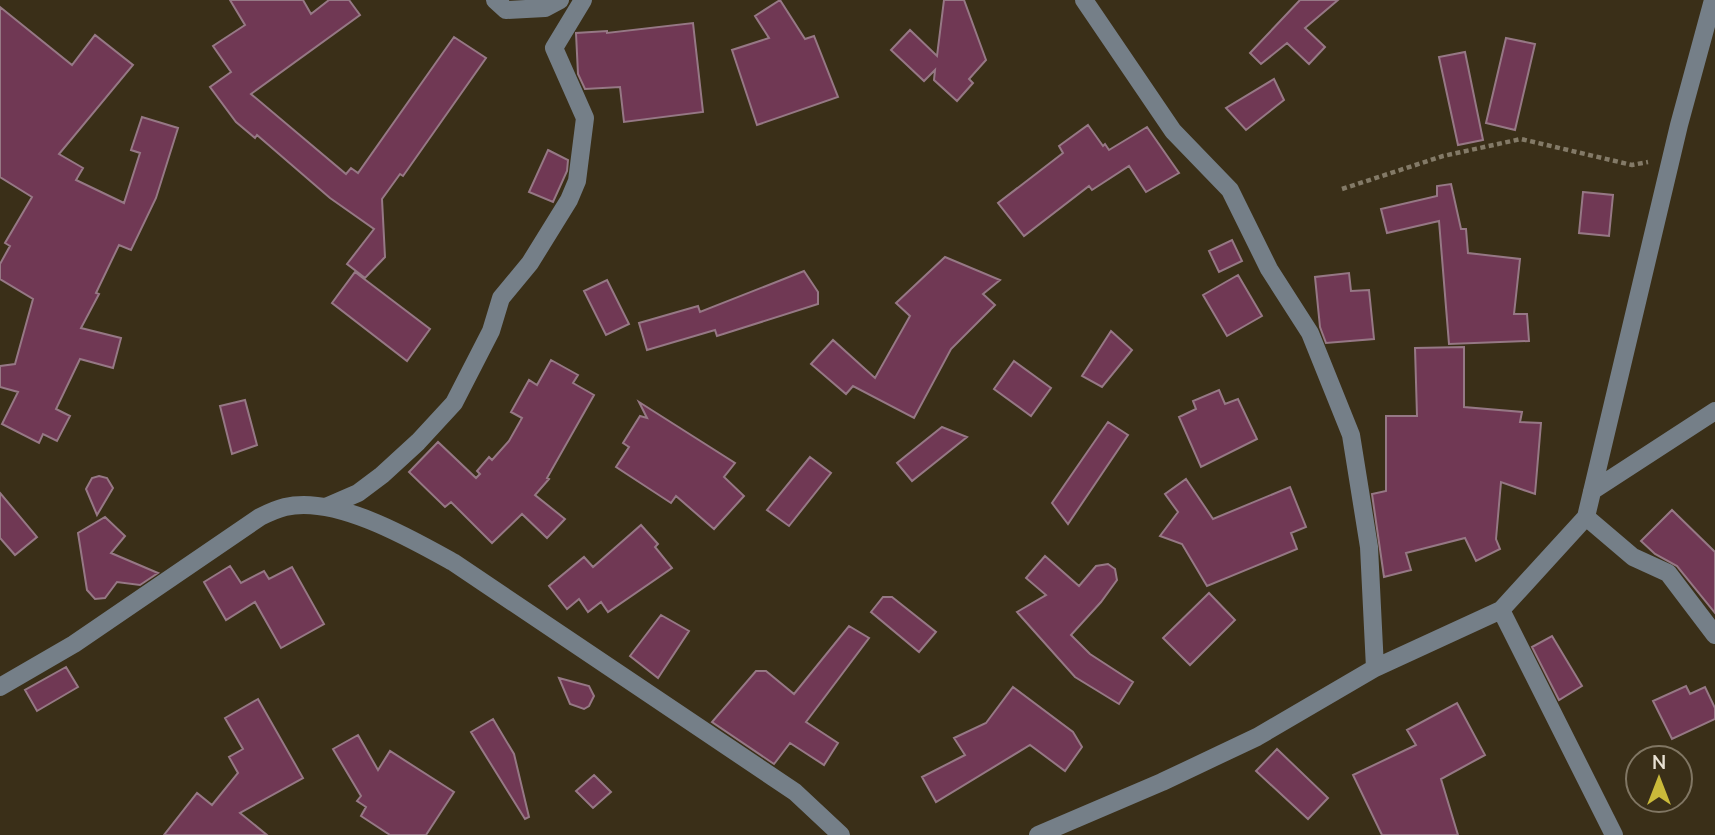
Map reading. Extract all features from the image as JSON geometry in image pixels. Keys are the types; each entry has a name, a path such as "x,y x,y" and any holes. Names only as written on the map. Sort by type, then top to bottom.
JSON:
{"street":[{"path":"495,0 506,9 545,8 560,0"},
{"path":"328,506 358,492 382,475 418,442 453,403 491,331 501,298 530,263 569,200 577,181 585,118 554,48 583,0"},
{"path":"1084,0 1173,131 1230,190 1269,270 1310,332 1351,436 1369,547 1375,668"},
{"path":"1038,835 1162,782 1257,737 1375,668 1501,610 1586,517 1679,125 1713,0"},
{"path":"1592,491 1715,411"},
{"path":"0,687 75,645 260,517 286,506 328,506 404,534 453,562 795,792 841,835"},
{"path":"1586,517 1633,557 1668,573 1715,635"},
{"path":"1501,610 1614,835"}],"path":[{"path":"1342,189 1443,156 1521,139 1632,166 1654,161"}],"building":[{"path":"230,0 303,0 311,14 329,0 349,0 360,15 251,94 346,174 351,168 358,173 454,37 486,58 403,176 400,174 382,199 385,257 365,278 347,264 374,229 330,198 257,135 255,138 236,122 210,87 231,72 213,46 245,25"},
{"path":"780,0 805,39 814,36 838,97 757,125 732,50 769,38 755,16"},
{"path":"944,0 964,0 986,60 969,79 973,83 957,101 934,80 935,70 924,81 891,50 910,30 937,56"},
{"path":"1300,0 1338,0 1305,28 1325,47 1309,64 1287,43 1261,64 1250,53"},
{"path":"0,7 72,65 95,35 133,65 59,154 83,168 76,180 124,203 140,153 131,150 142,117 178,128 156,198 131,250 119,245 96,293 99,294 81,328 121,338 113,368 80,359 56,409 70,416 57,441 43,434 39,443 2,424 18,392 0,387 0,366 15,364 33,299 0,279 0,264 10,246 5,243 32,197 0,177"},
{"path":"693,23 703,112 624,122 620,87 585,89 578,74 576,33 607,33"},
{"path":"1506,38 1535,44 1515,130 1486,123"},
{"path":"1465,52 1483,140 1458,145 1439,57"},
{"path":"1274,79 1284,100 1246,130 1226,108"},
{"path":"1088,125 1109,150 1147,127 1179,173 1146,192 1129,166 1092,190 1089,186 1024,236 998,203 1063,153 1059,146"},
{"path":"548,150 568,160 567,171 553,202 529,192"},
{"path":"1451,184 1461,229 1466,229 1468,253 1520,259 1514,314 1527,314 1529,341 1449,344 1439,221 1387,233 1381,209 1437,196 1437,186"},
{"path":"1583,192 1613,195 1609,236 1579,233"},
{"path":"1232,240 1242,261 1219,272 1209,251"},
{"path":"945,257 1000,280 983,294 995,305 951,349 914,418 853,386 846,394 811,364 833,340 875,378 910,316 896,303"},
{"path":"804,271 818,292 818,304 717,336 715,330 647,350 639,323 698,306 700,312"},
{"path":"355,272 430,329 407,361 332,303"},
{"path":"1349,273 1351,291 1369,290 1374,339 1326,343 1320,327 1315,277"},
{"path":"1238,275 1262,316 1227,336 1203,295"},
{"path":"607,280 629,324 606,335 584,291"},
{"path":"1111,331 1132,350 1102,387 1082,376"},
{"path":"1464,347 1464,407 1522,412 1520,422 1541,423 1535,494 1501,482 1496,539 1500,549 1476,561 1465,538 1406,553 1411,570 1384,577 1372,494 1386,491 1386,416 1417,416 1415,348"},
{"path":"551,360 578,375 573,383 594,395 547,478 549,479 535,495 565,519 547,538 522,514 492,543 451,502 445,507 409,472 438,442 476,478 480,474 477,471 489,457 492,460 509,441 522,418 511,412 529,380 537,385"},
{"path":"1014,361 1051,388 1031,416 994,389"},
{"path":"1219,390 1225,404 1238,399 1257,439 1201,467 1179,417 1196,409 1193,401"},
{"path":"245,400 257,445 232,454 220,406"},
{"path":"639,402 735,463 724,477 744,496 714,529 676,496 671,503 616,467 629,447 623,443 640,416 647,418"},
{"path":"1108,422 1128,435 1068,524 1052,503"},
{"path":"942,427 967,437 912,481 897,463"},
{"path":"810,457 831,473 789,526 767,510"},
{"path":"92,478 107,478 113,488 97,515 86,489"},
{"path":"1186,479 1213,519 1290,487 1306,527 1291,533 1297,549 1207,586 1182,544 1160,536 1178,512 1165,494"},
{"path":"0,493 37,537 15,555 0,538"},
{"path":"1672,510 1715,552 1715,613 1677,566 1655,554 1641,541"},
{"path":"105,517 125,536 111,553 158,573 140,585 117,582 105,598 95,599 87,590 78,533"},
{"path":"641,525 658,544 655,547 672,568 608,612 601,602 588,612 579,599 567,609 549,586 584,557 593,567"},
{"path":"1045,556 1079,586 1096,566 1108,564 1115,569 1117,580 1071,635 1090,654 1133,682 1119,704 1075,677 1017,612 1046,595 1026,578"},
{"path":"230,566 241,583 264,571 269,579 292,567 324,624 281,648 255,602 226,620 204,582"},
{"path":"1209,593 1235,620 1190,665 1163,638"},
{"path":"883,597 892,597 936,632 919,652 871,612"},
{"path":"661,615 689,631 658,678 630,656"},
{"path":"849,626 869,638 806,722 838,743 824,765 790,743 774,764 712,722 756,671 766,671 794,694"},
{"path":"1552,636 1582,686 1559,700 1532,647"},
{"path":"66,667 78,687 37,711 25,690"},
{"path":"559,678 589,686 594,696 589,706 584,709 570,704"},
{"path":"1686,686 1690,694 1705,687 1715,708 1715,719 1672,739 1653,701"},
{"path":"1013,687 1073,732 1082,747 1065,771 1030,745 936,802 922,777 965,755 954,738 986,723"},
{"path":"258,699 303,778 240,813 267,835 164,835 197,793 212,805 238,773 229,757 243,749 225,718"},
{"path":"1457,703 1485,755 1441,779 1458,835 1382,835 1353,775 1416,745 1407,730"},
{"path":"493,719 514,754 529,817 525,819 471,732"},
{"path":"358,735 378,770 390,751 454,792 426,835 390,835 361,816 366,807 357,801 361,796 333,749"},
{"path":"1277,749 1328,798 1308,819 1256,771"},
{"path":"594,775 611,792 593,808 576,791"}]}
